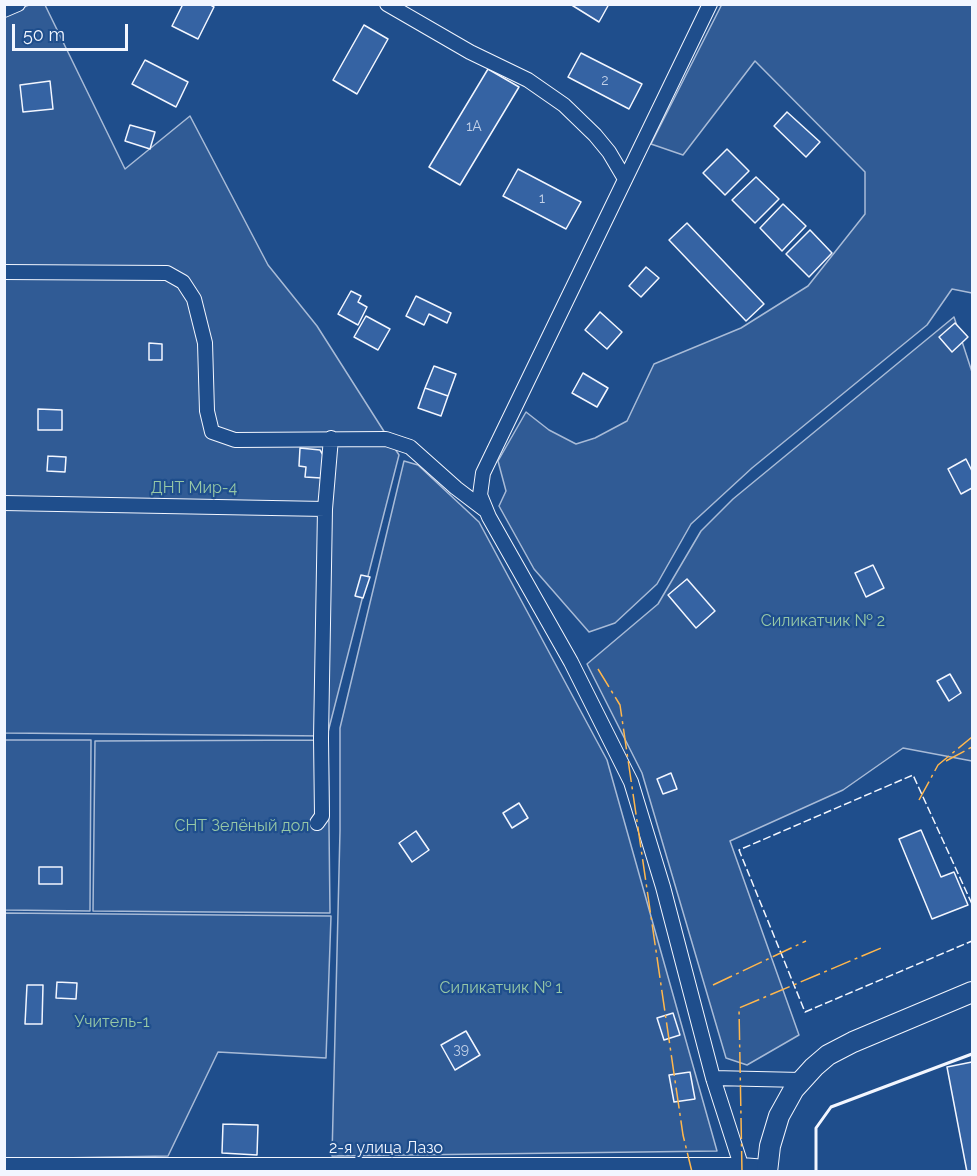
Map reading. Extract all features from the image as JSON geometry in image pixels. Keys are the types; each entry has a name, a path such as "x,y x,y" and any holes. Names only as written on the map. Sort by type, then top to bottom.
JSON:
{"main road":[{"path":"767,1169 775,1126 789,1097 801,1080 821,1061 844,1046 972,992"}],"street":[{"path":"4,10 18,4"},
{"path":"387,4 470,52 528,80 564,105 595,135 609,152 625,179"},
{"path":"710,4 483,473 480,495 487,512 572,662 632,782 663,887 713,1078 741,1165"},
{"path":"4,272 167,273 183,282 194,299 204,343 207,411 212,432 235,440 386,439 410,447 487,512"},
{"path":"317,823 322,816 325,509 331,438"},
{"path":"4,503 325,509"},
{"path":"713,1078 801,1080"},
{"name":"2-я улица Лазо","path":"4,1165 741,1165 767,1169"}],"shaded area":[{"path":"722,4 972,5 972,293 952,289 927,325 752,468 691,524 657,584 615,623 589,632 534,569 499,506 506,491 498,461 526,412 549,430 576,444 595,438 627,421 654,364 741,328 808,286 865,214 865,172 755,61 683,155 651,144"},
{"name":"ДНТ Мир-4","path":"29,5 45,5 125,169 190,116 268,265 317,326 399,455 327,736 5,733 5,14"},
{"name":"Силикатчик № 2","path":"954,317 972,372 972,761 903,748 843,790 730,841 799,1035 747,1065 726,1058 642,773 587,664 658,604 701,531 733,499"},
{"name":"Силикатчик № 1","path":"404,461 418,465 479,522 607,760 717,1151 332,1156 340,831 340,728"},
{"path":"5,740 91,740 90,911 5,910"},
{"name":"СНТ Зелёный дол","path":"328,740 330,913 93,911 95,741"},
{"name":"Учитель-1","path":"4,913 331,916 326,1058 218,1052 168,1156 5,1159"}],"building":[{"path":"183,4 209,4 214,7 198,39 172,26"},
{"path":"570,4 609,4 599,22"},
{"path":"364,25 388,39 357,94 333,80"},
{"path":"581,53 642,84 629,109 568,77"},
{"path":"145,60 188,82 176,107 132,84"},
{"path":"488,69 519,87 460,185 429,167"},
{"path":"50,81 53,109 23,112 20,85"},
{"path":"787,112 820,142 806,157 774,126"},
{"path":"130,125 155,132 150,149 125,141"},
{"path":"727,149 749,171 725,195 703,173"},
{"path":"518,169 581,202 566,229 503,196"},
{"path":"756,177 779,199 755,223 732,200"},
{"path":"783,204 806,226 782,251 760,228"},
{"path":"687,223 764,304 746,321 669,240"},
{"path":"810,230 832,253 809,277 786,254"},
{"path":"646,267 659,278 641,297 629,286"},
{"path":"351,291 361,296 358,302 367,307 358,325 338,314"},
{"path":"416,296 451,313 447,323 429,314 424,325 406,316"},
{"path":"600,312 622,332 607,349 585,330"},
{"path":"366,316 390,329 378,350 354,337"},
{"path":"955,323 968,337 952,352 939,337"},
{"path":"149,343 162,344 162,360 149,360"},
{"path":"434,366 456,374 448,396 425,388"},
{"path":"583,373 608,388 597,407 572,393"},
{"path":"425,388 448,396 441,416 418,408"},
{"path":"38,409 62,410 62,430 38,430"},
{"path":"300,448 320,450 323,455 321,478 305,477 306,467 299,466"},
{"path":"48,456 66,457 65,472 47,471"},
{"path":"966,459 972,471 972,488 961,494 948,469"},
{"path":"873,565 884,588 866,597 855,573"},
{"path":"361,575 370,577 363,598 355,596"},
{"path":"687,579 715,611 696,628 668,595"},
{"path":"950,674 961,693 949,701 937,681"},
{"path":"671,773 677,789 663,794 657,779"},
{"path":"519,803 528,818 512,828 503,813"},
{"path":"921,830 941,877 954,872 968,905 932,919 899,839"},
{"path":"416,831 429,850 412,862 399,843"},
{"path":"39,867 62,867 62,884 39,884"},
{"path":"57,982 77,983 76,999 56,998"},
{"path":"27,985 43,985 42,1024 25,1024"},
{"path":"673,1013 680,1035 664,1040 657,1018"},
{"path":"466,1031 480,1055 455,1070 441,1045"},
{"path":"972,1062 972,1172 967,1172 947,1067"},
{"path":"690,1072 695,1099 674,1102 669,1075"},
{"path":"223,1124 258,1125 257,1155 222,1153"}],"fence":[{"path":"972,904 913,775 739,850 805,1012 972,941"}],"wall":[{"path":"816,1172 816,1128 831,1107 972,1054"}],"power":[{"path":"598,669 620,705 683,1135 692,1172"},
{"path":"919,800 938,765 972,737"},
{"path":"946,761 972,747"},
{"path":"713,985 806,941"},
{"path":"742,1172 739,1008 881,948"}]}
